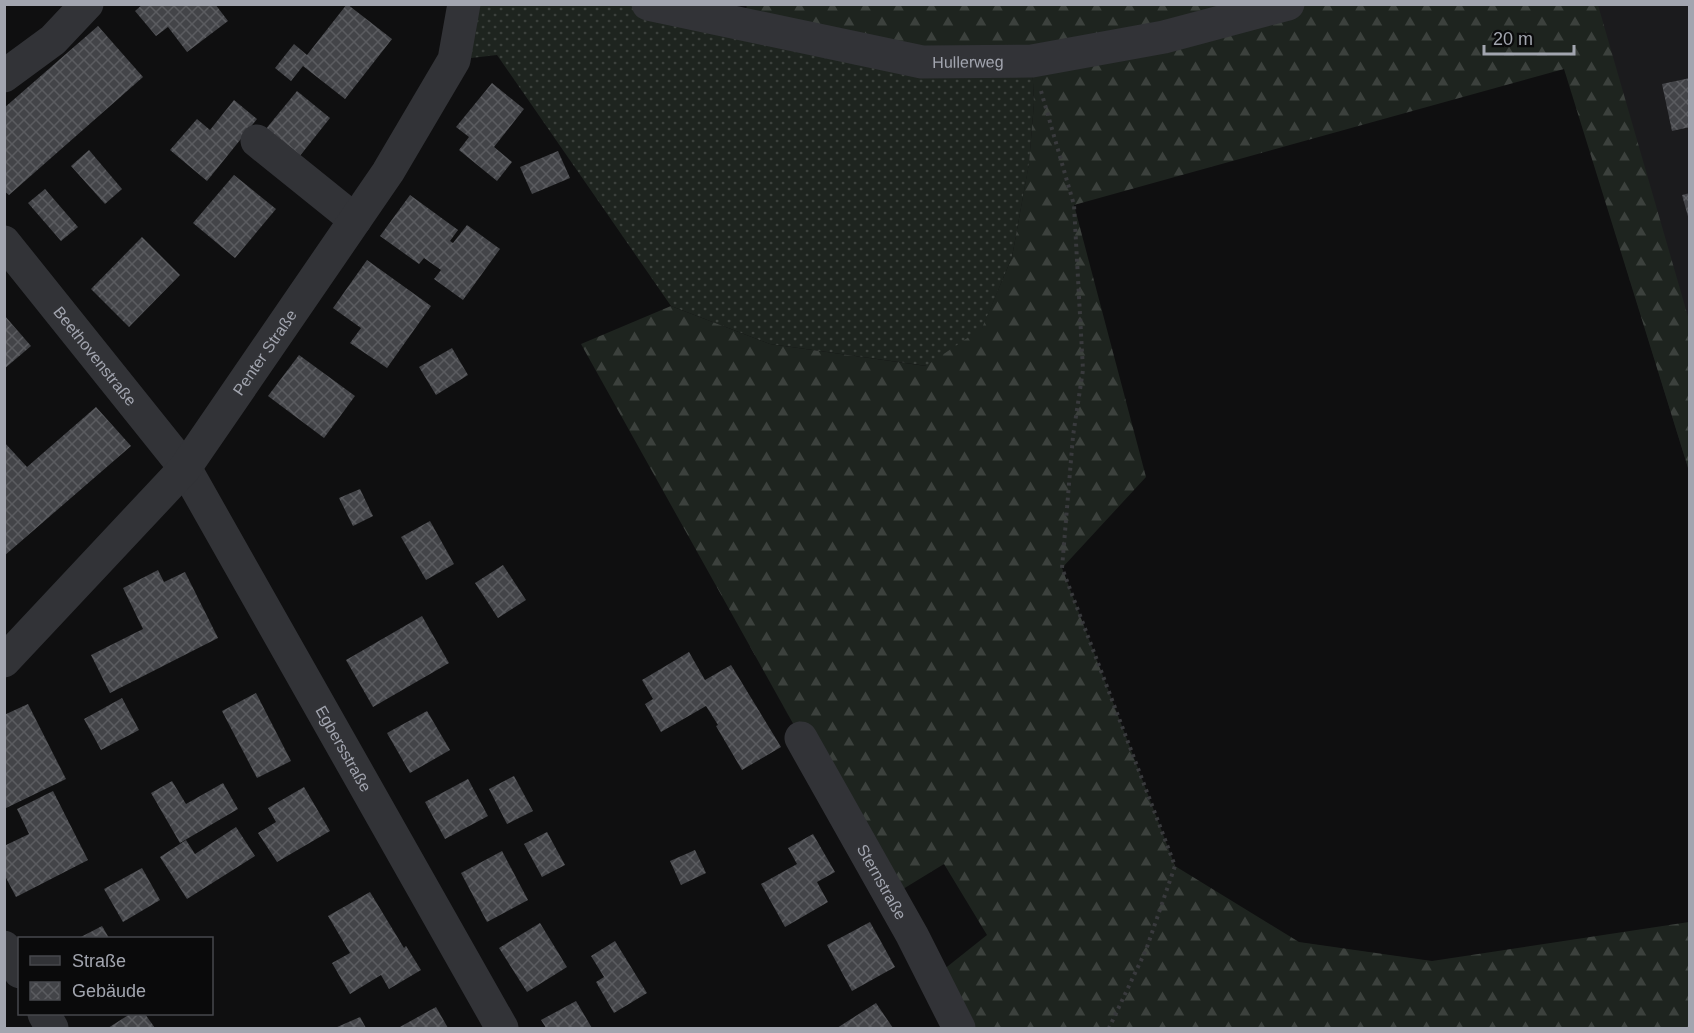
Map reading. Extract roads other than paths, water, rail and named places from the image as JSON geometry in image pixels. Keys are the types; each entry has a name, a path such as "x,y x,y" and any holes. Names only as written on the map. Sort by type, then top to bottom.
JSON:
{"street":[{"path":"4,76 52,40 87,4"},
{"name":"Penter Straße","path":"4,661 185,468 388,172 454,60 464,4"},
{"name":"Hullerweg","path":"648,4 922,62 1032,61 1164,37 1288,4"},
{"path":"256,141 355,220"},
{"name":"Beethovenstraße","path":"4,242 185,468"},
{"name":"Egbersstraße","path":"185,468 502,1029"},
{"name":"Sternstraße","path":"801,738 912,935 959,1029"},
{"path":"4,947 18,969"},
{"path":"45,1015 52,1029"}]}
